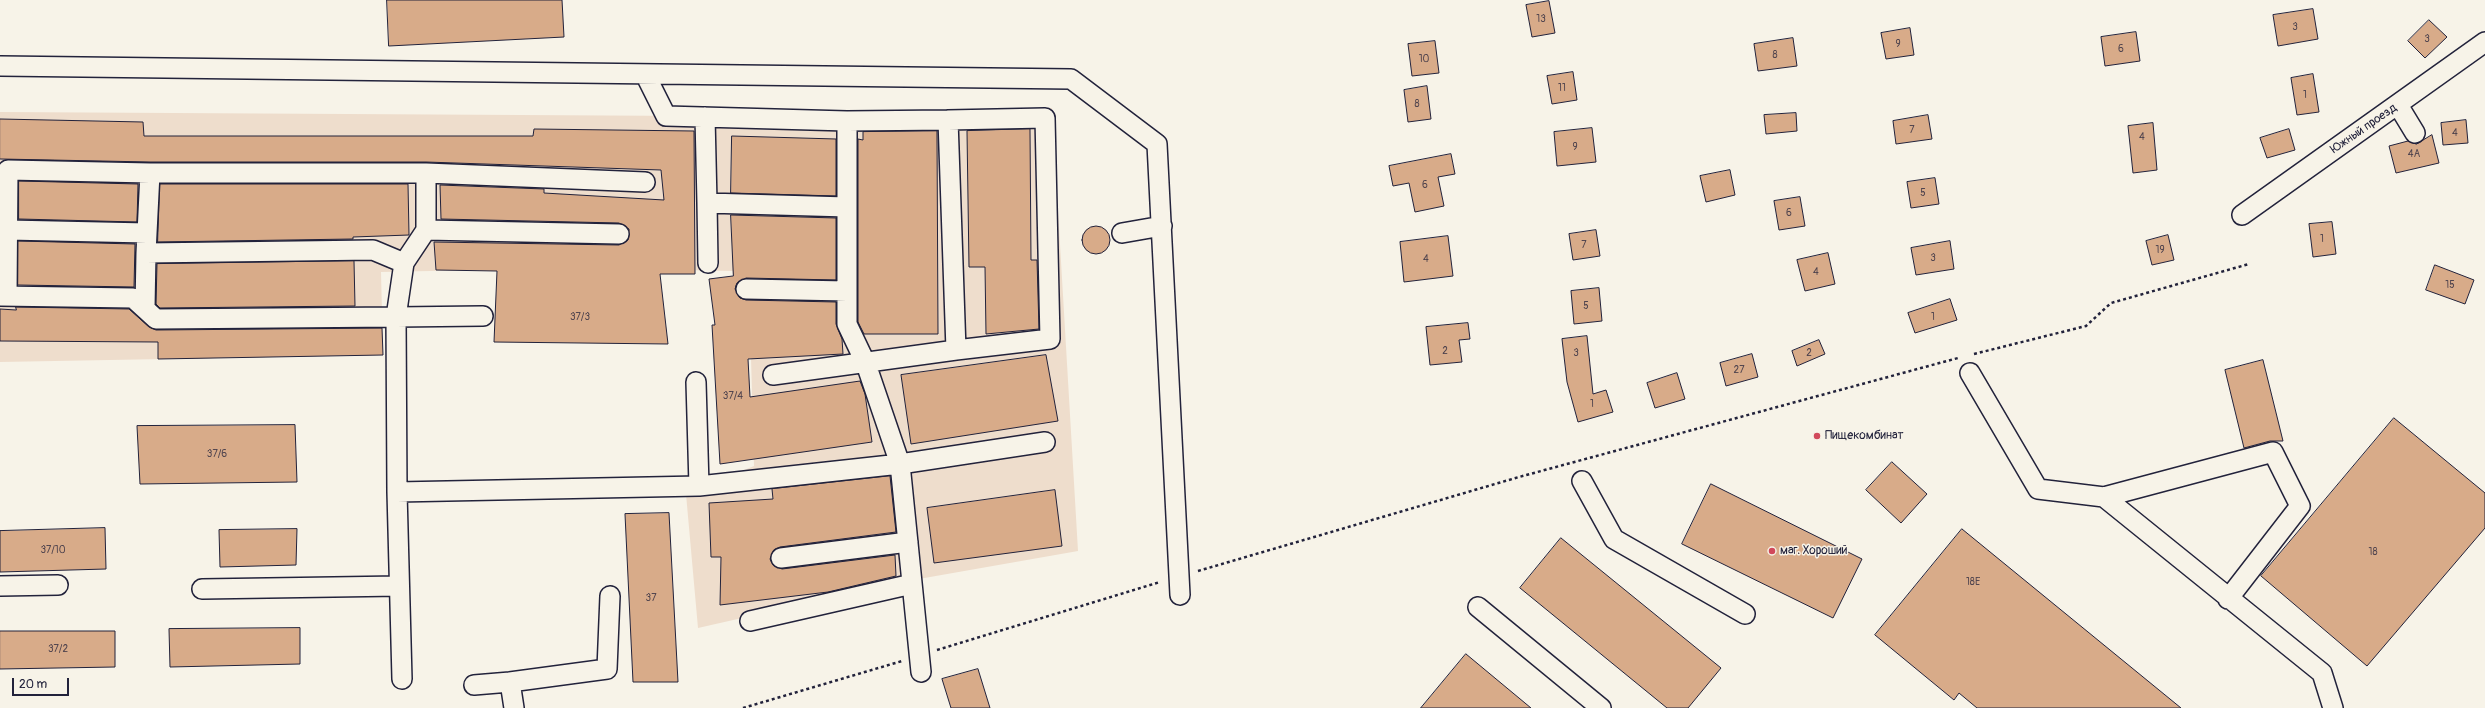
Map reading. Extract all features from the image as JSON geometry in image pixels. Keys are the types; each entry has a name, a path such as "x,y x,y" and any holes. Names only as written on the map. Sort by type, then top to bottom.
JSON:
{"street":[{"name":"Южный проезд","path":"2242,215 2485,42"},
{"path":"0,66 1071,79 1157,144 1180,595"},
{"path":"645,74 666,116 847,121 1045,118 1050,340 956,350 866,364 773,375"},
{"path":"2398,105 2415,133"},
{"path":"705,117 708,263"},
{"path":"948,120 956,350"},
{"path":"847,121 847,324 866,364 900,464 920,664"},
{"path":"483,316 156,319 133,298 4,296 8,230 8,170 150,173 426,173 645,182"},
{"path":"145,308 150,173"},
{"path":"402,679 397,492 396,317 404,263 426,230 426,173"},
{"path":"707,203 847,207"},
{"path":"1122,233 1162,226"},
{"path":"8,230 147,233"},
{"path":"426,230 619,234"},
{"path":"146,253 373,250 404,263"},
{"path":"746,289 847,291"},
{"path":"1967,365 2038,489 2104,497 2273,452 2300,506 2228,599"},
{"path":"696,382 699,486"},
{"path":"397,492 699,486 900,464 1045,442"},
{"path":"1582,481 1614,539 1745,614"},
{"path":"2104,497 2322,674 2333,708"},
{"path":"781,558 908,542"},
{"path":"750,621 912,584"},
{"path":"0,586 58,585"},
{"path":"202,589 400,586"},
{"path":"474,685 510,682 607,669 610,596"},
{"path":"1478,607 1601,708"},
{"path":"510,682 514,708"}],"path":[{"path":"1972,355 2086,326 2111,303 2249,264"},
{"path":"744,708 920,664 1179,576 1519,477 1967,365"}],"shaded area":[{"path":"1052,108 1078,551 896,583 698,628 686,494 754,466 750,321 733,271 578,268 381,272 383,355 0,362 0,112 693,116"}],"building":[{"path":"387,0 562,0 564,37 389,46"},
{"path":"1549,1 1555,33 1532,37 1526,5"},
{"path":"2313,9 2318,39 2278,46 2273,15"},
{"path":"2429,20 2447,37 2425,58 2408,41"},
{"path":"1910,28 1914,55 1886,59 1881,33"},
{"path":"2136,32 2140,61 2105,66 2101,37"},
{"path":"1793,38 1797,66 1758,71 1754,44"},
{"path":"1435,41 1439,73 1412,76 1408,44"},
{"path":"1573,72 1577,100 1552,104 1547,76"},
{"path":"2313,74 2319,112 2297,115 2291,78"},
{"path":"1427,86 1431,119 1408,122 1404,90"},
{"path":"1796,113 1797,131 1766,134 1764,115"},
{"path":"1928,115 1932,139 1896,144 1893,121"},
{"path":"0,119 143,122 144,136 533,136 534,129 694,131 695,274 660,274 668,344 494,342 497,271 436,270 434,242 619,245 628,240 629,229 619,223 441,219 440,185 544,189 544,193 664,200 661,170 426,162 150,162 0,159"},
{"path":"2466,120 2468,143 2443,145 2441,123"},
{"path":"2153,123 2157,170 2133,173 2128,126"},
{"path":"1592,128 1596,162 1557,166 1554,132"},
{"path":"1030,129 1031,260 1037,260 1039,329 986,334 985,267 969,267 967,131"},
{"path":"2289,129 2295,150 2267,158 2260,138"},
{"path":"937,131 938,334 864,334 858,322 858,139 863,140 863,132"},
{"path":"2432,135 2439,163 2396,173 2389,146 2408,141 2416,144"},
{"path":"732,136 836,139 836,196 731,193"},
{"path":"1451,154 1455,174 1438,177 1444,206 1415,212 1409,183 1393,186 1389,166"},
{"path":"1730,170 1735,195 1706,202 1700,176"},
{"path":"1935,178 1939,204 1911,208 1907,182"},
{"path":"19,181 138,184 137,222 19,219"},
{"path":"160,184 408,184 409,235 353,237 353,239 158,242"},
{"path":"1800,197 1805,226 1779,230 1774,201"},
{"path":"731,215 836,218 836,280 746,278 737,283 735,289 740,298 746,300 836,302 836,324 842,339 843,354 748,359 750,397 860,381 865,394 872,442 720,464 712,325 715,325 709,279 733,276"},
{"path":"2332,222 2336,254 2313,257 2309,224"},
{"path":"1096,226 1106,230 1110,240 1106,250 1096,254 1086,250 1082,240 1086,230"},
{"path":"1596,230 1600,256 1573,260 1569,234"},
{"path":"2168,235 2174,260 2152,265 2146,241"},
{"path":"1448,236 1453,276 1404,282 1400,242"},
{"path":"18,241 135,244 134,287 18,285"},
{"path":"1950,241 1954,269 1916,275 1911,248"},
{"path":"1828,253 1835,284 1805,291 1797,260"},
{"path":"354,261 355,306 160,308 156,304 157,264"},
{"path":"2435,265 2474,280 2465,304 2426,290"},
{"path":"1599,288 1602,321 1574,324 1571,291"},
{"path":"1950,299 1957,320 1915,333 1908,313"},
{"path":"16,307 129,309 149,327 156,330 382,328 383,355 158,359 158,342 0,341 0,309 16,310"},
{"path":"1468,323 1470,339 1459,340 1462,362 1430,365 1426,327"},
{"path":"1587,336 1593,394 1606,390 1613,412 1578,422 1567,382 1562,339"},
{"path":"1819,340 1825,354 1797,366 1792,351"},
{"path":"1752,354 1758,377 1726,386 1720,363"},
{"path":"1046,355 1058,421 911,444 901,375"},
{"path":"2263,360 2283,441 2270,441 2244,448 2225,370"},
{"path":"1677,373 1685,399 1655,408 1647,383"},
{"path":"2394,418 2485,493 2485,528 2367,666 2261,576"},
{"path":"295,425 297,482 140,484 137,426"},
{"path":"1892,462 1927,494 1901,523 1866,490"},
{"path":"890,476 896,532 780,547 774,550 770,559 773,565 782,569 895,555 896,576 828,592 720,605 721,557 711,557 709,503 773,499 772,489"},
{"name":"маг. Хороший","path":"1711,484 1862,559 1833,618 1682,544"},
{"path":"1055,490 1062,546 934,563 927,508"},
{"path":"669,513 678,682 633,682 625,514"},
{"path":"105,528 106,569 0,572 0,531"},
{"path":"297,529 296,565 220,567 219,530"},
{"path":"1962,529 2181,708 1977,708 1959,693 1954,700 1875,635"},
{"path":"1561,538 1721,668 1688,708 1667,708 1520,588"},
{"path":"300,628 300,664 170,667 169,629"},
{"path":"0,631 115,631 115,667 0,669"},
{"path":"1466,654 1531,708 1421,708"},
{"path":"978,669 990,708 951,708 942,679"}],"place":[{"name":"Пищекомбинат","path":"1817,436"},
{"name":"маг. Хороший","path":"1772,551"}]}
